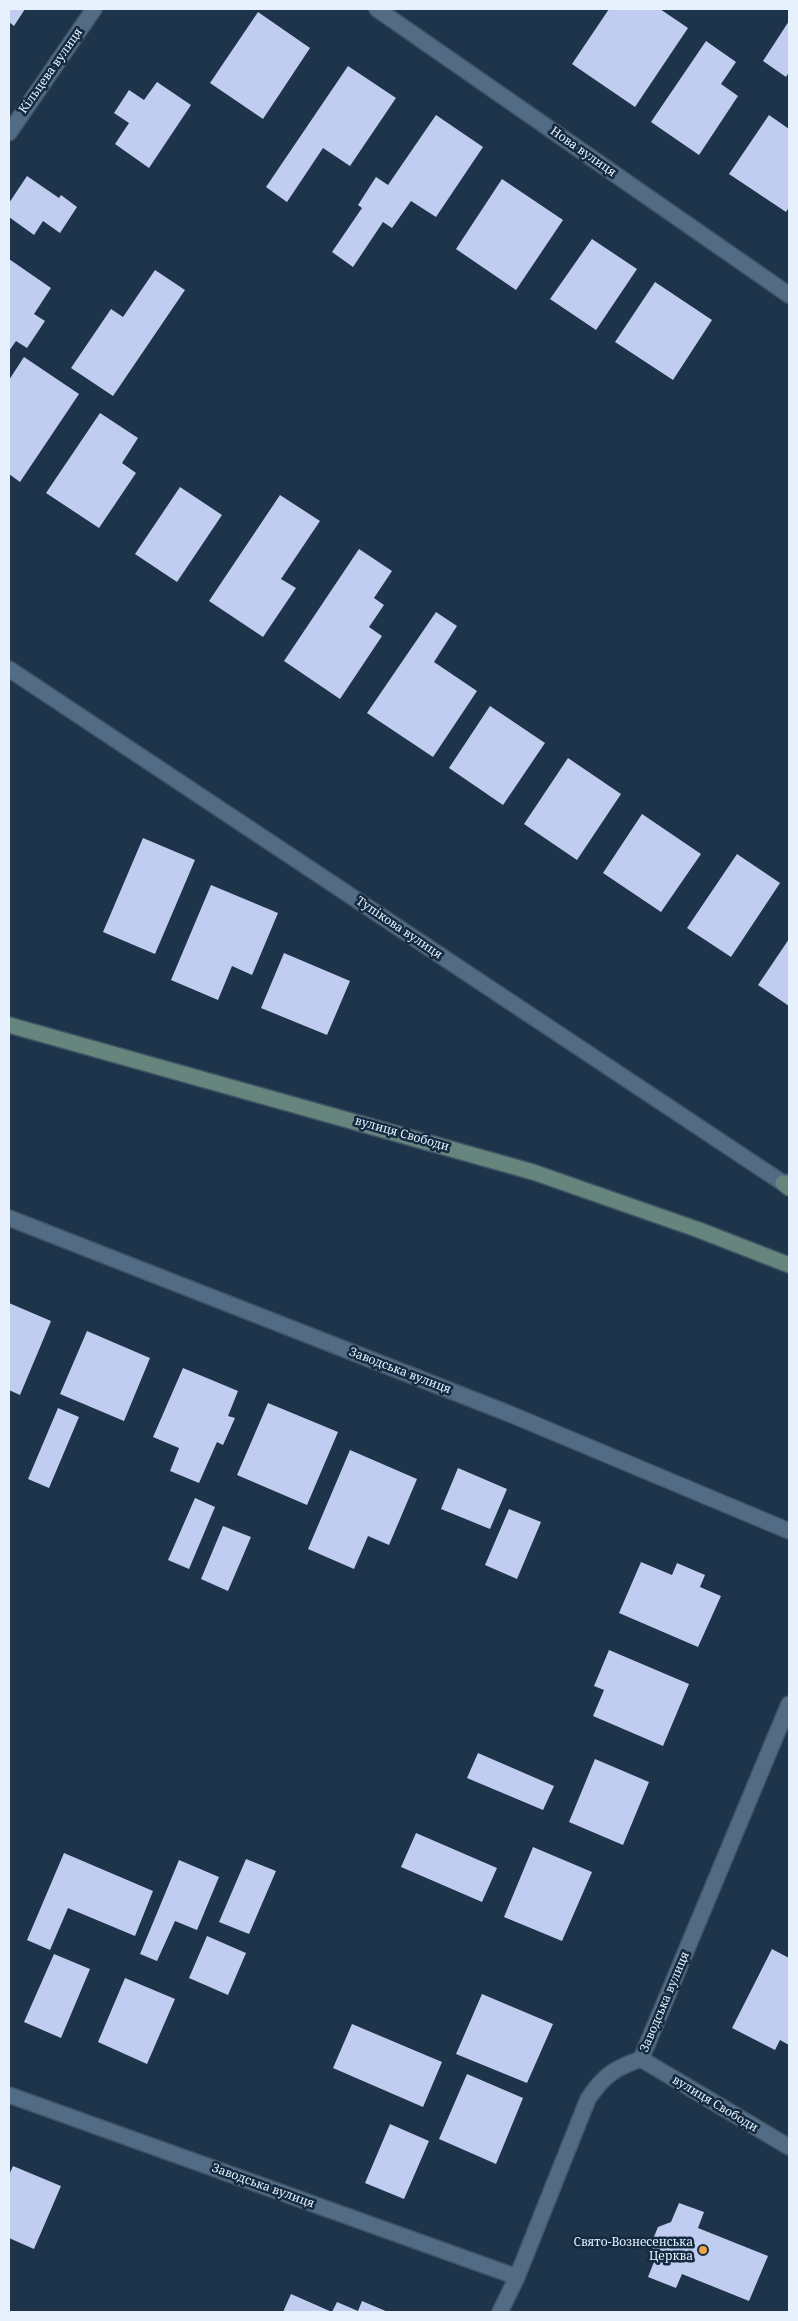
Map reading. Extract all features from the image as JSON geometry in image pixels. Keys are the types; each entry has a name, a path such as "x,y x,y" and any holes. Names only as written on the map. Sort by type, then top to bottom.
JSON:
{"main road":[{"name":"вулиця Свободи","path":"9,1025 533,1172 699,1230 789,1265"}],"street":[{"name":"Кільцева вулиця","path":"9,133 94,9"},
{"name":"Нова вулиця","path":"377,9 789,295"},
{"name":"Тупікова вулиця","path":"9,669 787,1184"},
{"name":"Заводська вулиця","path":"9,1218 510,1414 789,1531"},
{"name":"Заводська вулиця","path":"500,2312 517,2277 588,2099 600,2081 606,2076 618,2067 641,2059 789,1704"},
{"name":"вулиця Свободи","path":"641,2059 789,2148"},
{"name":"Заводська вулиця","path":"9,2095 517,2277"}],"building":[{"path":"9,9 25,9 14,26 9,22"},
{"path":"609,9 660,9 688,28 635,107 572,64"},
{"path":"258,12 310,48 263,119 210,83"},
{"path":"789,21 789,72 786,77 763,61"},
{"path":"706,41 736,62 721,84 738,96 699,155 651,122"},
{"path":"348,66 396,98 350,166 323,148 287,202 266,187"},
{"path":"157,82 191,105 149,168 115,144 129,123 114,113 129,90 144,100"},
{"path":"436,115 483,147 436,217 411,201 392,228 383,222 353,267 332,252 362,208 358,205 376,177 388,185"},
{"path":"769,115 789,129 789,207 786,212 729,174"},
{"path":"27,176 59,198 61,195 77,207 60,233 43,221 34,235 9,217 9,203"},
{"path":"502,179 563,220 516,290 456,249"},
{"path":"592,239 637,269 596,330 550,299"},
{"path":"9,259 51,288 34,314 45,321 27,348 16,341 9,351"},
{"path":"155,270 185,290 113,396 71,368 111,309 123,317"},
{"path":"655,282 712,320 673,380 615,342"},
{"path":"24,357 79,394 20,482 9,474 9,380"},
{"path":"100,413 138,438 122,463 136,473 99,528 46,493"},
{"path":"180,487 222,515 177,582 135,554"},
{"path":"280,495 320,521 281,579 296,588 263,637 209,601"},
{"path":"359,549 392,571 374,598 384,605 369,627 382,636 340,699 284,661"},
{"path":"436,612 457,626 434,662 477,691 433,757 367,713"},
{"path":"490,706 545,743 503,805 449,768"},
{"path":"568,758 621,794 577,860 524,824"},
{"path":"642,814 701,854 661,912 603,873"},
{"path":"143,838 195,860 155,954 103,932"},
{"path":"737,854 780,883 731,957 687,928"},
{"path":"211,885 278,913 252,975 232,966 218,1000 171,980"},
{"path":"789,939 789,1006 758,985"},
{"path":"284,953 350,981 327,1035 261,1008"},
{"path":"9,1303 51,1321 20,1395 9,1390"},
{"path":"87,1331 150,1358 124,1421 60,1394"},
{"path":"183,1368 238,1391 228,1416 235,1418 223,1445 217,1442 199,1483 170,1471 179,1448 153,1437"},
{"path":"268,1403 338,1432 307,1505 237,1475"},
{"path":"58,1408 79,1417 49,1488 28,1479"},
{"path":"350,1450 417,1479 389,1545 368,1536 354,1569 308,1549"},
{"path":"458,1468 507,1489 490,1529 441,1509"},
{"path":"195,1498 215,1507 189,1569 168,1560"},
{"path":"509,1509 541,1522 517,1579 485,1565"},
{"path":"223,1526 251,1537 228,1591 201,1579"},
{"path":"641,1562 672,1575 677,1563 705,1575 700,1587 721,1596 698,1647 619,1613"},
{"path":"609,1650 689,1684 663,1746 593,1716 604,1690 594,1686"},
{"path":"478,1753 554,1786 543,1810 467,1778"},
{"path":"595,1759 649,1782 623,1845 569,1822"},
{"path":"416,1833 497,1868 482,1902 401,1867"},
{"path":"533,1847 592,1872 562,1941 504,1917"},
{"path":"64,1853 153,1891 135,1936 68,1908 50,1950 27,1940"},
{"path":"246,1859 276,1871 249,1934 219,1922"},
{"path":"179,1860 219,1877 197,1930 175,1921 157,1961 140,1954"},
{"path":"207,1936 246,1953 228,1995 189,1978"},
{"path":"772,1949 789,1958 789,2045 780,2040 775,2050 732,2028"},
{"path":"54,1954 90,1969 61,2038 24,2022"},
{"path":"125,1978 175,1999 147,2064 98,2042"},
{"path":"482,1994 553,2024 527,2083 456,2054"},
{"path":"352,2024 442,2062 423,2107 333,2068"},
{"path":"467,2074 523,2098 496,2164 439,2139"},
{"path":"390,2124 429,2141 404,2199 365,2183"},
{"path":"13,2166 61,2186 34,2249 9,2238 9,2175"},
{"name":"Свято-Вознесенська Церква","path":"679,2203 704,2212 698,2228 768,2256 749,2301 682,2274 676,2288 648,2277 656,2257 651,2244 658,2227 671,2222"},
{"path":"291,2294 332,2312 283,2312"},
{"path":"362,2301 388,2312 332,2312 337,2302 358,2311"}],"place":[{"name":"Свято-Вознесенська Церква","path":"703,2250"}]}
